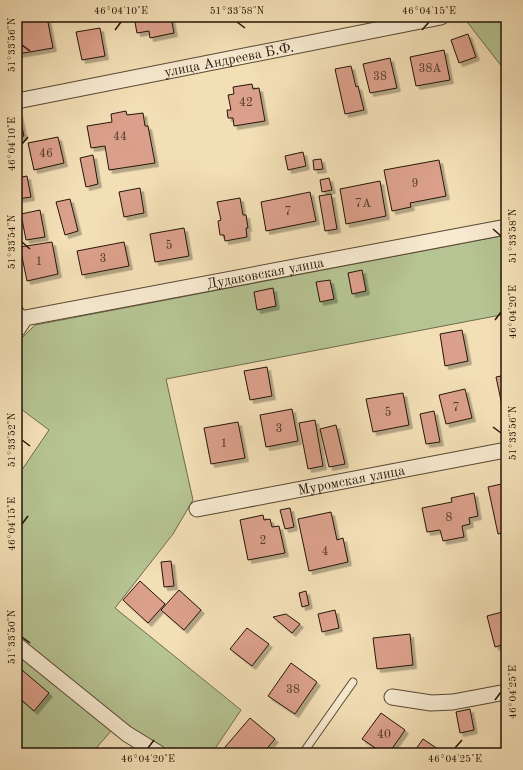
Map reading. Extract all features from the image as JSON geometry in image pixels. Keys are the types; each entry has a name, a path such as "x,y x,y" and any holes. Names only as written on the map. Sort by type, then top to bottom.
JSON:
{"street":[{"name":"улица Андреева Б.Ф.","path":"17,101 441,17"},
{"name":"Дудаковская улица","path":"20,318 506,227"},
{"name":"Муромская улица","path":"197,509 506,450"},
{"path":"17,645 127,734 158,753"},
{"path":"392,697 431,703 453,702 506,692"}],"lane":[{"path":"303,753 353,682"}],"green space":[{"path":"500,17 506,24 506,72 464,18"},
{"path":"506,235 506,314 166,379 193,500 173,534 115,608 241,710 212,753 170,753 130,728 17,637 17,477 49,430 17,406 17,343 35,325"},
{"path":"17,652 111,731 92,753 17,753"}],"building":[{"path":"47,17 53,48 18,54 17,22"},
{"path":"134,17 171,17 174,33 150,38 149,31 137,33"},
{"path":"100,28 105,56 82,60 76,32"},
{"path":"468,34 476,57 459,63 451,40"},
{"path":"444,50 450,80 416,86 410,57"},
{"path":"390,58 397,88 370,93 363,64"},
{"path":"351,66 364,110 345,114 335,69"},
{"path":"252,84 253,89 259,88 265,121 234,126 233,118 228,118 227,110 231,110 228,95 234,94 233,87"},
{"path":"126,111 127,115 143,113 145,126 148,126 155,163 109,170 105,146 91,148 87,126 112,122 111,114"},
{"path":"19,113 24,136 17,138 17,114"},
{"path":"58,137 64,163 34,170 28,143"},
{"path":"303,152 306,166 288,170 285,156"},
{"path":"93,155 98,184 86,187 80,158"},
{"path":"321,159 323,169 314,170 313,160"},
{"path":"439,160 446,196 410,203 411,207 392,211 384,170"},
{"path":"27,176 31,197 18,199 17,178"},
{"path":"329,178 332,190 322,192 320,180"},
{"path":"380,181 386,216 346,224 340,189"},
{"path":"140,188 144,213 124,217 119,192"},
{"path":"310,192 316,221 266,231 261,202"},
{"path":"331,194 337,229 325,231 319,196"},
{"path":"240,198 243,215 246,215 248,228 246,228 247,237 225,241 224,235 220,235 218,221 221,220 217,202"},
{"path":"70,199 78,231 65,235 56,202"},
{"path":"40,210 45,237 26,240 21,214"},
{"path":"184,228 189,256 155,262 150,234"},
{"path":"52,242 58,274 27,281 20,247"},
{"path":"124,242 129,266 82,275 77,251"},
{"path":"362,270 366,291 352,294 348,273"},
{"path":"330,280 334,299 320,302 316,282"},
{"path":"273,288 276,306 257,310 254,292"},
{"path":"506,326 506,347 502,327"},
{"path":"462,330 468,361 445,366 440,334"},
{"path":"267,367 272,396 250,400 244,371"},
{"path":"506,375 506,410 503,410 496,377"},
{"path":"465,389 472,418 446,424 439,395"},
{"path":"403,393 409,425 373,432 366,399"},
{"path":"292,409 298,441 266,447 260,415"},
{"path":"434,411 440,442 426,444 420,414"},
{"path":"315,420 323,466 308,469 299,423"},
{"path":"238,422 245,458 211,464 204,428"},
{"path":"336,425 345,464 329,467 320,429"},
{"path":"506,483 506,532 498,534 488,487"},
{"path":"474,493 478,516 469,518 470,524 462,526 464,537 443,541 440,530 427,532 422,508 452,502 451,498"},
{"path":"290,508 294,527 285,529 280,510"},
{"path":"331,512 337,540 343,538 348,562 309,571 298,519"},
{"path":"263,515 264,520 270,519 272,527 279,526 285,553 248,560 240,520"},
{"path":"171,561 174,586 164,587 161,562"},
{"path":"140,581 165,604 148,623 123,600"},
{"path":"179,590 201,610 184,630 161,610"},
{"path":"306,591 309,605 302,607 299,593"},
{"path":"335,610 339,628 322,632 318,614"},
{"path":"506,611 506,644 495,647 487,616"},
{"path":"286,614 300,624 292,633 273,617"},
{"path":"247,628 269,644 252,666 230,649"},
{"path":"410,634 413,665 377,669 373,638"},
{"path":"291,663 317,682 295,714 268,696"},
{"path":"22,670 49,693 34,711 17,696 17,676"},
{"path":"470,709 474,730 460,733 456,712"},
{"path":"381,713 405,730 389,753 383,753 362,739"},
{"path":"250,718 275,739 263,753 220,753"},
{"path":"423,739 444,753 413,753"}]}
